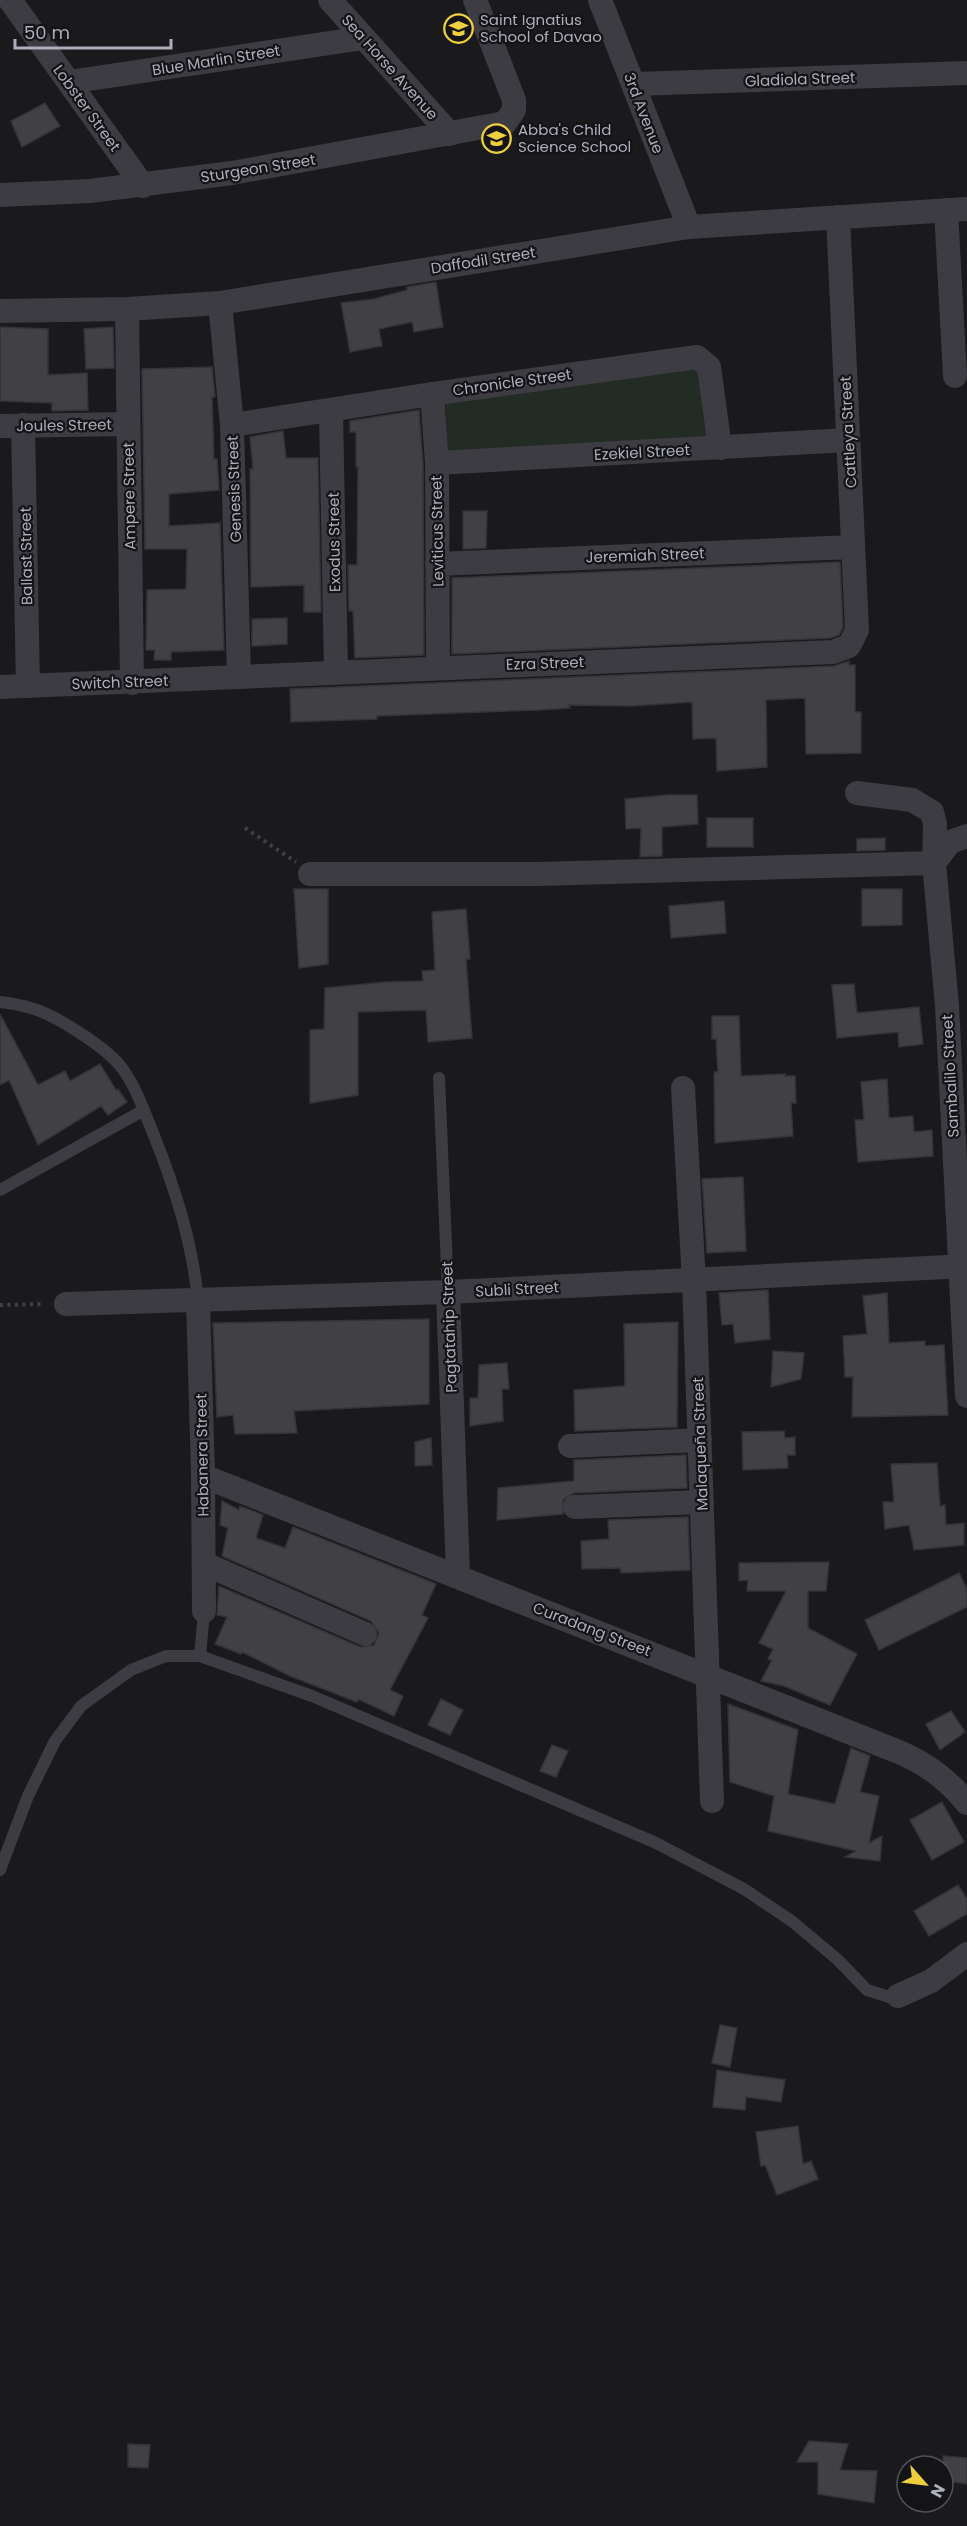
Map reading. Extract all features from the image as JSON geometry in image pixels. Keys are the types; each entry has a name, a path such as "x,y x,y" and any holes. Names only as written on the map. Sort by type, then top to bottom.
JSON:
{"street":[{"name":"Lobster Street","path":"10,0 143,186"},
{"name":"Sturgeon Street","path":"0,195 143,186 232,173 505,123 511,118 514,100 475,0"},
{"name":"3rd Avenue","path":"600,0 689,227"},
{"name":"Sea Horse Avenue","path":"339,5 363,38 450,134"},
{"name":"Blue Marlin Street","path":"69,82 363,38"},
{"name":"Gladiola Street","path":"633,84 967,73"},
{"name":"Daffodil Street","path":"0,311 127,309 220,303 689,227 957,210"},
{"path":"955,376 957,210"},
{"name":"Cattleya Street","path":"838,217 857,630 849,646"},
{"name":"Genesis Street","path":"220,303 232,425 239,676"},
{"name":"Ampere Street","path":"127,309 132,683"},
{"name":"Chronicle Street","path":"232,425 697,357 704,361 711,374 720,448"},
{"name":"Leviticus Street","path":"432,394 436,463 438,667"},
{"name":"Exodus Street","path":"331,412 336,672"},
{"name":"Joules Street","path":"12,425 128,424"},
{"name":"Ballast Street","path":"12,425 28,686"},
{"name":"Ezekiel Street","path":"436,463 848,440"},
{"name":"Jeremiah Street","path":"437,564 853,547"},
{"name":"Ezra Street","path":"239,676 832,652 849,646"},
{"name":"Switch Street","path":"0,687 132,683 239,676"},
{"name":"Sambalilo Street","path":"857,793 912,800 932,812 935,824 934,863 947,1006 963,1266 967,1396"},
{"path":"310,873 538,874 934,863 950,842 967,836"},
{"name":"Malaqueña Street","path":"683,1088 694,1281 712,1801"},
{"name":"Subli Street","path":"66,1304 448,1292 963,1266"},
{"name":"Pagtatahip Street","path":"448,1292 458,1576"},
{"name":"Habanera Street","path":"198,1300 205,1564 204,1611"},
{"path":"570,1446 700,1440"},
{"name":"Curadang Street","path":"203,1476 708,1674 925,1763 951,1784 967,1803"},
{"path":"575,1507 702,1502"},
{"path":"205,1564 365,1634"},
{"path":"898,1996 931,1981 967,1954"}],"lane":[{"path":"0,1002 31,1007 47,1014 106,1053 120,1065 132,1083 173,1184 188,1234 198,1300"},
{"name":"Pagtatahip Street","path":"439,1078 448,1292"},
{"path":"0,1190 144,1110"},
{"path":"200,1656 204,1611"},
{"path":"0,1870 41,1768 55,1741 81,1706 131,1670 166,1656 200,1656 312,1696 664,1846 744,1889 793,1922 838,1960 867,1990 889,1997 898,1996"}],"path":[{"path":"245,828 281,850 310,873"},
{"path":"0,1305 66,1304"}],"shaded area":[{"path":"701,364 709,437 448,456 445,398"}],"building":[{"path":"45,103 60,126 22,147 11,121"},
{"path":"436,282 443,327 414,332 412,322 379,329 382,346 350,352 341,303 374,299 407,290 407,287"},
{"path":"0,327 48,329 48,375 87,373 88,410 52,411 52,403 0,401"},
{"path":"113,327 114,368 86,369 84,329"},
{"path":"212,367 215,397 212,397 214,459 217,459 219,490 169,494 169,526 220,523 224,650 171,652 171,660 154,660 155,650 146,650 147,590 186,589 187,549 145,549 142,369"},
{"path":"419,410 423,464 424,655 355,658 353,611 349,611 348,565 357,565 358,467 356,467 356,432 350,432 350,421"},
{"path":"283,431 286,458 318,458 321,612 304,612 304,585 251,587 250,469 253,469 250,437"},
{"path":"463,511 487,511 486,548 463,549"},
{"path":"840,562 843,627 839,635 830,638 452,654 452,578"},
{"path":"287,618 287,644 252,646 252,619"},
{"path":"849,661 849,665 855,665 855,712 861,712 861,753 806,754 805,698 766,700 767,767 717,771 716,738 693,739 692,702 631,706 569,705 570,708 291,722 290,689 834,666"},
{"path":"697,795 698,824 662,827 662,856 640,857 641,828 626,829 625,799"},
{"path":"707,818 753,818 753,847 707,847"},
{"path":"885,838 885,850 857,851 857,839"},
{"path":"294,889 328,889 328,964 299,968"},
{"path":"862,889 902,889 902,925 862,926"},
{"path":"724,901 726,933 671,938 669,906"},
{"path":"466,909 470,959 466,959 472,1038 428,1042 426,1010 358,1012 358,1095 310,1103 310,1030 324,1029 325,988 423,981 422,971 435,970 432,912"},
{"path":"854,984 857,1013 919,1007 923,1044 899,1047 898,1032 837,1038 832,985"},
{"path":"0,1014 38,1085 65,1071 70,1081 100,1064 116,1090 118,1089 127,1102 108,1115 101,1106 38,1145 9,1080 0,1085"},
{"path":"712,1016 739,1016 741,1076 785,1074 785,1076 795,1076 796,1103 791,1103 793,1136 715,1143 714,1072 718,1072 716,1039 712,1039"},
{"path":"887,1079 889,1118 913,1116 914,1132 932,1130 933,1156 858,1162 855,1120 864,1120 861,1082"},
{"path":"743,1177 746,1251 707,1253 702,1179"},
{"path":"768,1290 770,1339 735,1343 733,1324 722,1325 719,1293"},
{"path":"887,1293 889,1343 925,1341 925,1346 944,1345 948,1415 852,1417 853,1377 845,1377 843,1336 867,1334 863,1296"},
{"path":"429,1319 429,1404 294,1411 297,1433 235,1434 233,1415 217,1417 213,1323"},
{"path":"678,1322 677,1427 575,1431 574,1390 625,1386 624,1324"},
{"path":"773,1351 804,1353 801,1379 771,1387"},
{"path":"507,1363 509,1389 502,1389 503,1421 470,1426 470,1398 478,1398 479,1365"},
{"path":"784,1431 785,1438 795,1437 795,1455 787,1455 788,1468 743,1470 742,1432"},
{"path":"431,1438 432,1465 415,1466 415,1442"},
{"path":"686,1455 687,1488 574,1493 563,1500 563,1514 497,1520 498,1488 574,1481 574,1460"},
{"path":"937,1463 940,1506 945,1505 946,1525 964,1523 964,1545 914,1550 909,1525 885,1529 883,1502 894,1502 891,1464"},
{"path":"222,1501 239,1510 240,1506 263,1515 256,1538 285,1548 293,1527 436,1584 422,1615 428,1618 390,1690 403,1696 394,1716 358,1699 357,1702 290,1676 242,1652 241,1654 215,1644 227,1617 217,1615 219,1586 360,1647 374,1645 379,1633 371,1621 222,1556 228,1528 220,1525"},
{"path":"688,1517 690,1570 621,1573 620,1568 582,1569 581,1541 609,1539 608,1520"},
{"path":"829,1562 826,1591 808,1591 808,1628 857,1654 830,1705 784,1686 761,1681 772,1660 768,1659 773,1649 759,1643 786,1591 747,1591 748,1580 739,1581 739,1563"},
{"path":"959,1573 967,1589 967,1607 879,1650 865,1620"},
{"path":"441,1699 463,1710 450,1735 428,1725"},
{"path":"728,1704 798,1730 788,1794 835,1804 851,1748 870,1756 860,1792 879,1796 869,1843 882,1836 880,1861 845,1857 856,1851 768,1831 774,1796 730,1782"},
{"path":"951,1711 965,1732 940,1750 926,1724"},
{"path":"552,1745 568,1751 556,1777 540,1771"},
{"path":"942,1802 964,1842 932,1860 910,1820"},
{"path":"958,1885 967,1899 967,1914 929,1936 914,1911"},
{"path":"720,2025 737,2028 730,2067 712,2063"},
{"path":"717,2070 785,2080 781,2102 746,2097 745,2110 713,2107"},
{"path":"798,2126 803,2164 811,2161 818,2179 777,2195 765,2165 761,2166 756,2132"},
{"path":"809,2441 848,2444 840,2470 877,2471 874,2503 818,2494 818,2462 797,2462"},
{"path":"128,2444 150,2445 148,2468 128,2467"},
{"path":"955,2457 967,2458 967,2484 955,2482"}],"place":[{"name":"Saint Ignatius School of Davao","path":"459,28"},
{"name":"Abba's Child Science School","path":"497,138"}]}
